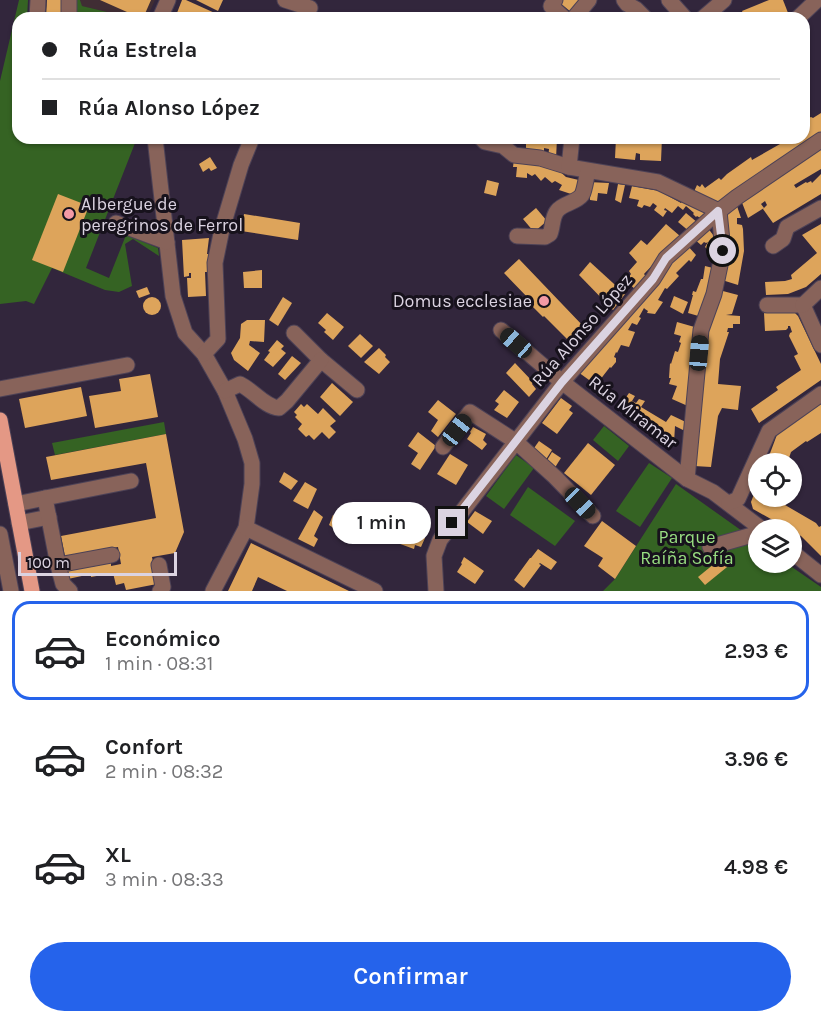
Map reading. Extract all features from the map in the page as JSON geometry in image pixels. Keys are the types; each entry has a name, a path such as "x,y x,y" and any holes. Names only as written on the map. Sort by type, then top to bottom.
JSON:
{"main road":[{"path":"0,420 32,591"}],"street":[{"path":"285,0 311,9"},
{"path":"555,0 551,6 558,12"},
{"path":"579,12 589,0"},
{"path":"669,0 680,12"},
{"path":"710,12 724,0"},
{"path":"804,12 817,0"},
{"name":"Rúa Alonso López","path":"436,591 434,556 440,540 562,382 653,279 666,258 718,211 821,140"},
{"path":"156,144 173,296 184,333 204,354 225,391 245,439 252,464 252,484 246,528 213,591"},
{"path":"204,354 218,339 215,263 222,229 250,144"},
{"path":"494,144 503,146 514,155 540,158 588,171 658,182 718,211 723,251 714,294 701,330 687,478"},
{"path":"569,167 571,144"},
{"path":"517,236 545,237 550,234 557,211 582,195 588,171"},
{"path":"774,246 783,239 787,227 821,208"},
{"path":"116,223 167,242"},
{"path":"767,305 803,305 821,288"},
{"path":"803,305 821,345"},
{"name":"Rúa Miramar","path":"501,330 562,382 687,478 713,492 749,519"},
{"path":"294,333 321,360 357,390"},
{"path":"225,391 240,384 249,388 271,407 279,408 321,360"},
{"path":"0,389 127,365"},
{"path":"729,503 738,499 769,431 821,394"},
{"path":"443,447 470,412 515,441 593,516"},
{"path":"16,504 131,481"},
{"path":"45,498 63,584 70,591"},
{"path":"20,522 49,517"},
{"path":"246,528 375,591"},
{"path":"710,547 748,536"},
{"path":"1,543 10,591"},
{"path":"58,565 112,555"},
{"path":"802,560 821,575"},
{"path":"159,565 163,587 160,591"}],"shaded area":[{"path":"80,0 155,0 150,12 106,12 81,6"}],"green space":[{"path":"19,0 28,0 27,12 16,12"},
{"path":"75,0 80,0 82,6 107,12 75,12"},
{"path":"12,30 12,144 135,144 86,268 109,278 126,235 158,248 159,256 133,239 125,244 132,286 119,292 105,290 52,268 34,304 26,301 0,304 0,81"},
{"path":"164,422 166,434 55,455 52,443"},
{"path":"604,426 629,446 618,461 593,440"},
{"path":"516,455 534,468 504,509 486,496"},
{"path":"649,463 672,478 640,527 616,511"},
{"name":"Parque Raíña Sofía","path":"676,484 748,535 748,573 801,573 821,587 821,591 603,591 615,579"},
{"path":"528,487 575,521 555,546 510,515"}],"building":[{"path":"47,0 63,0 62,12 46,12"},
{"path":"100,0 151,0 146,12 127,12"},
{"path":"182,0 186,0 213,12 177,12"},
{"path":"196,0 223,0 218,11"},
{"path":"562,0 581,0 571,12 560,3"},
{"path":"769,0 783,0 788,12 742,12"},
{"path":"821,113 821,136 810,143 810,117"},
{"path":"526,144 557,144 556,159 548,159 549,149 544,148 544,152 526,150"},
{"path":"616,144 662,144 661,161 640,160 640,154 636,153 635,160 615,158"},
{"path":"780,144 809,144 716,207 692,196 697,185 700,187 702,184 705,188 719,178 721,180 751,157 752,160"},
{"path":"821,146 821,169 794,185 796,188 806,182 811,181 812,183 821,174 821,194 773,223 764,208 748,218 741,200"},
{"path":"210,157 217,168 211,171 209,168 203,172 199,164"},
{"path":"514,159 555,167 566,177 583,181 577,196 559,190 562,185 555,181 552,183 545,177 541,181 535,174 532,176 527,173 527,178 516,177 517,167 513,167"},
{"path":"487,180 499,183 496,196 484,193"},
{"path":"588,182 609,183 607,194 598,193 597,201 585,197"},
{"path":"618,184 625,185 621,203 615,200"},
{"path":"632,186 659,191 681,203 685,198 709,211 702,219 696,217 686,206 683,210 678,206 672,213 665,208 664,210 667,211 663,217 654,210 657,206 653,203 650,207 644,205 642,208 637,206 639,200 629,198"},
{"path":"58,194 89,206 63,272 32,260"},
{"path":"736,203 741,218 737,218 737,224 742,225 743,229 744,251 738,285 722,280 726,214"},
{"path":"536,208 547,221 534,232 523,219"},
{"path":"686,213 698,223 690,232 678,222"},
{"path":"244,214 300,223 298,240 241,231"},
{"path":"666,224 680,236 644,274 647,278 636,290 626,281 631,274 629,271 637,262 629,253 641,240 647,245"},
{"path":"821,224 821,274 806,287 788,294 766,295 765,282 792,279 791,275 817,253 802,235"},
{"path":"707,227 720,244 707,249 705,247 708,242 701,245 693,238"},
{"path":"209,238 208,272 205,272 206,296 188,297 187,278 191,278 191,273 184,277 182,240"},
{"path":"687,245 696,255 691,262 689,260 676,273 679,276 667,289 665,288 658,300 663,302 655,314 647,313 648,311 644,308 637,325 632,323 628,330 635,332 629,347 621,345 614,357 616,362 611,368 596,385 578,372 667,265"},
{"name":"Domus ecclesiae","path":"519,259 585,328 570,342 528,302 530,300 504,273"},
{"path":"590,262 625,294 613,310 579,275"},
{"path":"705,266 717,269 702,317 688,313 693,291 696,292 703,279"},
{"path":"262,270 262,288 244,288 243,272"},
{"path":"147,287 150,294 139,298 136,291"},
{"path":"719,290 738,295 732,314 726,315 740,316 740,324 733,324 733,328 728,328 727,332 729,332 720,359 718,384 741,386 738,410 722,408 718,416 711,467 694,466 705,336"},
{"path":"674,296 688,302 683,314 670,307"},
{"path":"152,297 158,300 161,306 158,312 152,315 146,312 143,306 146,300"},
{"path":"283,297 292,303 278,326 269,320"},
{"path":"327,313 344,327 333,340 318,323"},
{"path":"764,313 795,313 798,316 821,364 821,380 759,423 751,409 778,390 776,387 801,370 794,356 798,354 789,336 792,332 790,326 786,330 765,331"},
{"path":"247,320 265,320 264,342 250,341 249,345 260,353 248,371 234,360 231,353 240,338 241,324"},
{"path":"677,322 698,328 690,407 672,399 677,386 669,384 670,363 681,343 679,342 681,336 674,334"},
{"path":"360,334 373,346 361,358 348,346"},
{"path":"277,340 284,346 281,349 286,353 273,367 264,360"},
{"path":"379,348 390,362 379,374 364,362"},
{"path":"292,356 301,363 285,380 278,374"},
{"path":"515,363 533,382 536,389 529,397 506,373"},
{"path":"150,374 158,417 95,428 89,396 121,391 119,379"},
{"path":"332,383 353,402 340,416 320,397"},
{"path":"81,387 87,416 25,428 19,399"},
{"path":"504,390 519,402 507,418 494,410 499,404 495,401"},
{"path":"629,393 635,396 632,401 636,403 639,399 645,401 641,407 666,422 671,415 690,424 689,433 675,426 674,443 665,442 620,406"},
{"path":"561,398 572,406 569,410 573,413 557,434 542,423"},
{"path":"438,400 456,414 438,437 431,431 438,420 428,412"},
{"path":"301,404 304,407 307,404 318,414 323,408 336,421 330,426 336,432 329,439 322,432 314,440 309,435 306,437 298,429 302,424 295,417 297,415 294,412"},
{"path":"821,404 821,433 791,453 770,453 778,432"},
{"path":"473,427 486,434 483,440 487,444 482,450 467,439"},
{"path":"418,432 436,446 420,470 411,464 418,453 408,446"},
{"path":"166,434 184,532 175,553 152,557 157,584 126,590 124,583 116,585 113,573 91,577 91,574 68,579 66,568 89,564 90,567 111,563 111,566 121,564 118,547 65,556 61,536 156,518 146,463 51,480 46,457"},
{"path":"539,441 552,450 545,461 532,451"},
{"path":"588,443 615,465 591,495 564,473"},
{"path":"552,452 561,458 554,469 546,462"},
{"path":"450,454 468,465 456,485 437,474"},
{"path":"284,472 298,481 291,490 279,482"},
{"path":"305,482 317,489 308,509 293,501"},
{"path":"402,507 423,515 421,518 426,520 420,537 425,538 421,547 415,545 414,549 392,541"},
{"path":"752,507 788,507 819,527 821,526 821,556 802,537 802,519 771,519"},
{"path":"314,510 323,517 314,536 318,539 314,547 298,539"},
{"path":"346,510 366,525 362,532 358,530 353,539 329,525 333,515 340,519"},
{"path":"475,511 492,521 483,534 467,522"},
{"path":"602,521 636,546 615,579 598,566 603,558 584,546"},
{"path":"251,543 349,591 287,591 258,577 252,591 228,591"},
{"path":"538,549 557,562 551,570 540,563 541,565 524,588 514,580"},
{"path":"725,555 732,563 705,585 698,577"},
{"path":"464,557 484,571 475,584 457,572"}],"place":[{"name":"Albergue de peregrinos de Ferrol","path":"69,214"},
{"name":"Domus ecclesiae","path":"544,301"}],"route":[{"path":"452,523 562,382 653,279 666,258 718,211 723,251"}]}
